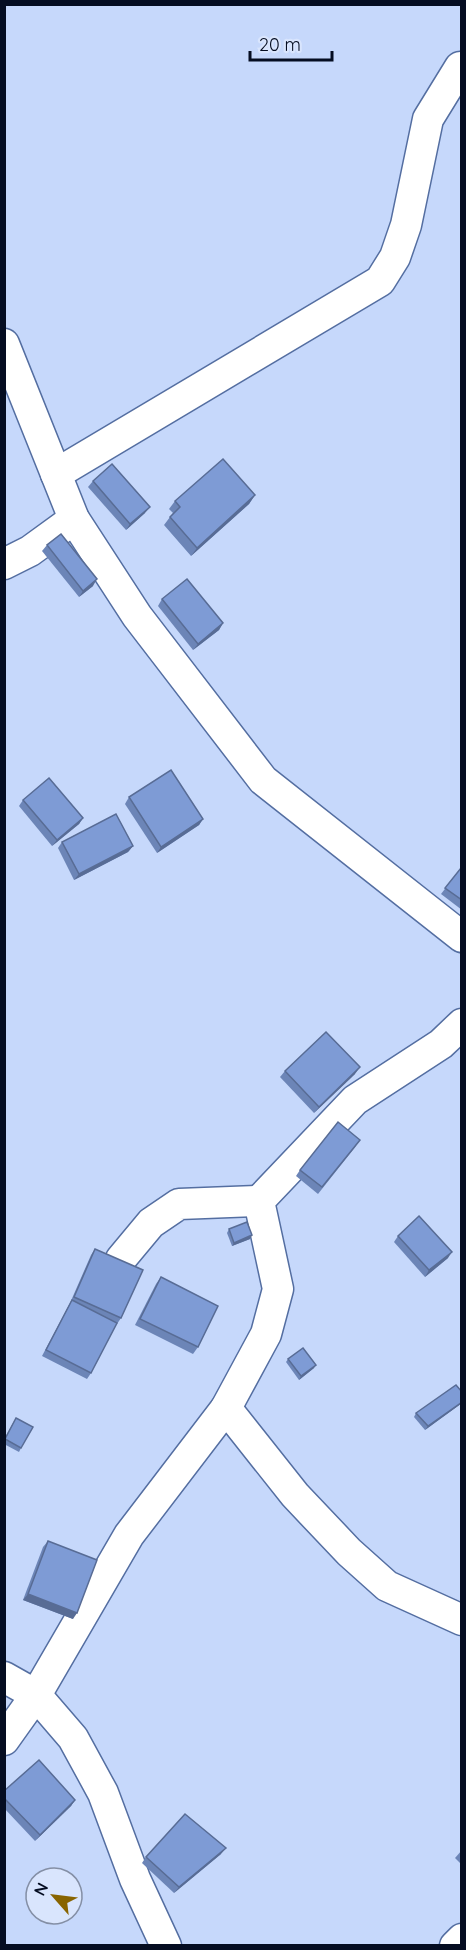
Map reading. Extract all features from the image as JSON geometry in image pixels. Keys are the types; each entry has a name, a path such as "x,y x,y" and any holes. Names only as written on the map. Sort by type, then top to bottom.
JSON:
{"street":[{"path":"56,474 380,281 395,257 406,225 428,119 460,67"},
{"path":"4,344 75,519 137,616 263,780 462,937"},
{"path":"4,564 30,551 75,519"},
{"path":"121,1259 151,1223 178,1203 259,1202 355,1101 441,1044 462,1024"},
{"path":"4,1740 36,1695 129,1535 225,1408 266,1334 278,1289 259,1202"},
{"path":"225,1408 296,1495 349,1552 387,1586 462,1620"},
{"path":"4,1677 36,1695 74,1738 103,1794 135,1879 166,1946"},
{"path":"455,1946 462,1939"}],"building":[{"path":"223,459 255,495 197,548 170,517 180,507 175,501"},
{"path":"112,464 150,507 130,524 93,481"},
{"path":"61,534 97,579 83,591 47,545"},
{"path":"187,579 223,623 198,644 162,599"},
{"path":"171,770 203,819 161,847 129,797"},
{"path":"49,778 83,818 57,840 23,800"},
{"path":"116,814 133,846 79,874 62,842"},
{"path":"462,868 462,900 445,888"},
{"path":"326,1032 360,1067 319,1107 285,1071"},
{"path":"338,1122 360,1140 322,1187 300,1170"},
{"path":"419,1216 452,1252 429,1270 398,1236"},
{"path":"247,1222 252,1235 234,1243 229,1229"},
{"path":"95,1249 143,1270 121,1318 74,1297"},
{"path":"161,1277 218,1306 198,1347 140,1319"},
{"path":"72,1300 117,1323 91,1373 46,1350"},
{"path":"303,1348 316,1365 301,1376 288,1359"},
{"path":"456,1385 462,1392 462,1402 428,1426 416,1413"},
{"path":"16,1418 33,1427 21,1448 5,1439"},
{"path":"48,1541 97,1560 77,1613 28,1594"},
{"path":"39,1760 75,1800 40,1835 4,1798 4,1791"},
{"path":"185,1814 226,1848 179,1887 146,1857"}]}
